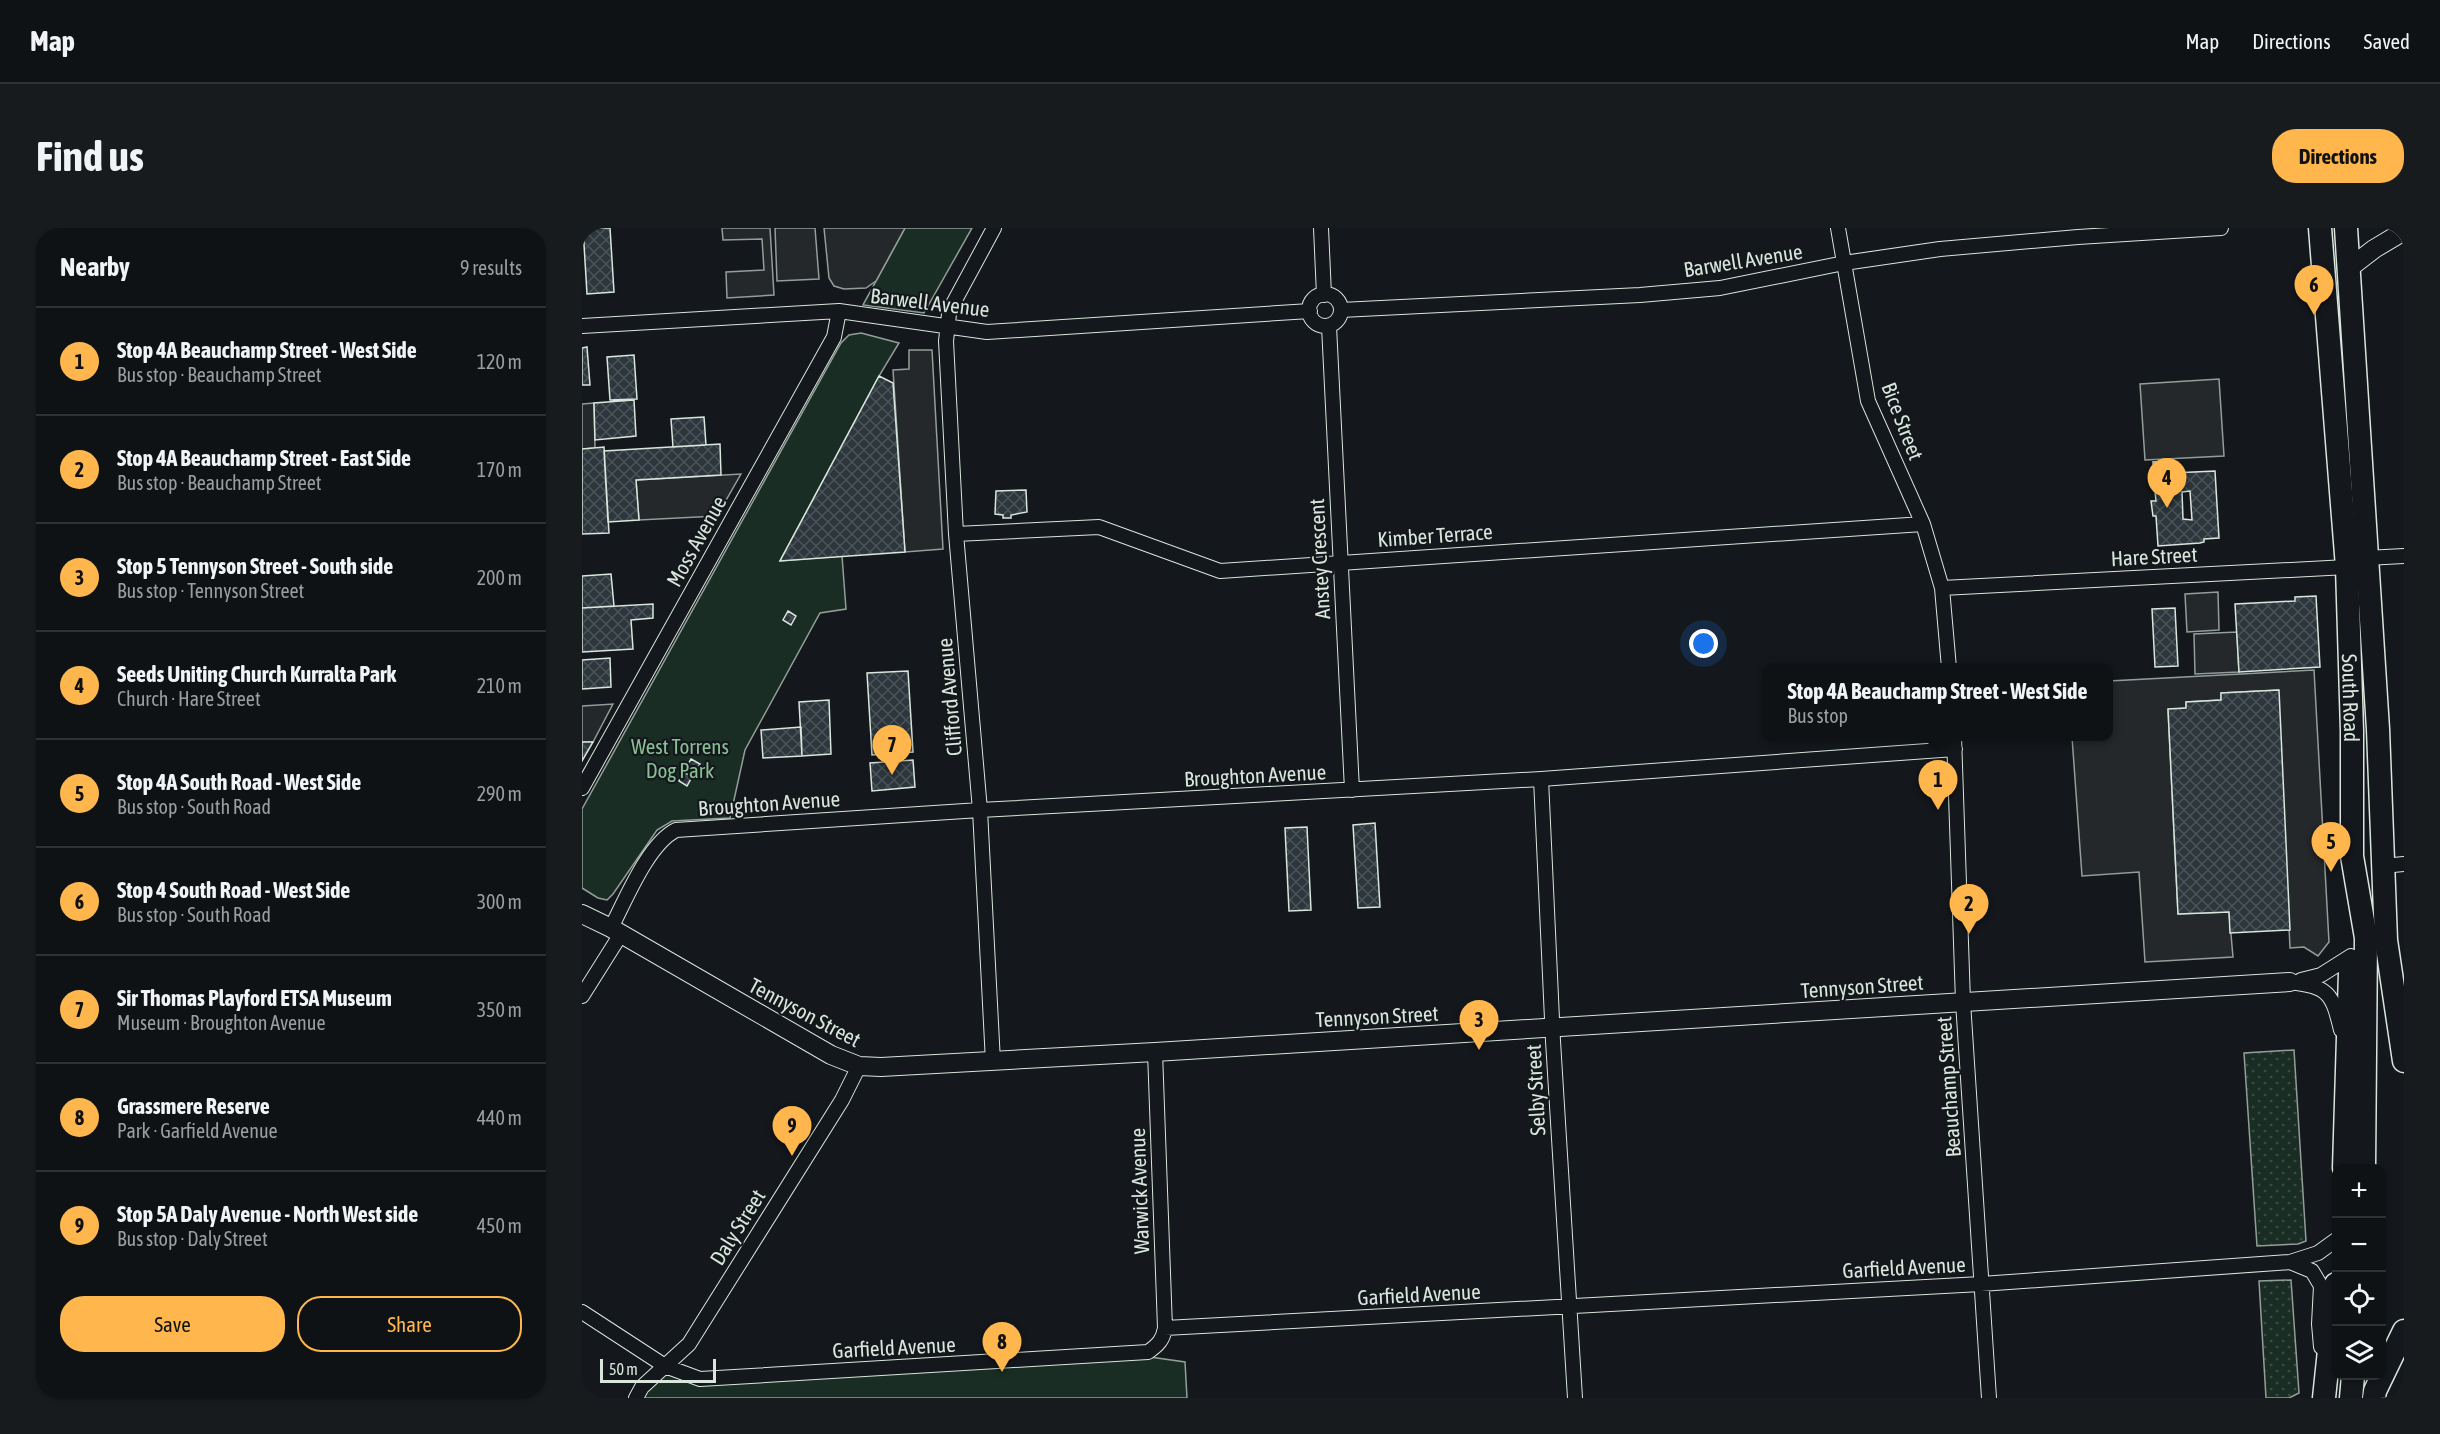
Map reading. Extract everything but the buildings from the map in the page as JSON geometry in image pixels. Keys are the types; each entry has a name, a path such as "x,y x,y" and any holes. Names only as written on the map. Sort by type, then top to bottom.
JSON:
{"highway":[{"name":"South Road","path":"2320,228 2356,562 2370,588 2378,729 2394,865 2386,940 2404,1061"},
{"name":"South Road","path":"2346,228 2356,562 2352,856 2366,938 2364,1164"},
{"path":"2344,1164 2352,856"},
{"path":"2325,1393 2332,1326"},
{"path":"2375,1394 2404,1331"}],"street":[{"name":"Clifford Avenue","path":"993,1062 980,810 956,534 946,341 949,314 954,302 994,228"},
{"path":"1321,228 1324,295"},
{"name":"Bice Street","path":"1838,228 1868,401 1923,524 1942,588"},
{"name":"Barwell Avenue","path":"1341,310 1640,295 1720,288 1844,263 2078,232 2221,228"},
{"path":"2348,269 2374,249 2404,231"},
{"path":"1324,295 1334,297 1341,310 1338,320 1329,326 1323,326 1314,321 1310,311 1315,298 1324,295"},
{"name":"Barwell Avenue","path":"582,326 839,311 987,332 1310,311"},
{"name":"Moss Avenue","path":"582,788 834,337 839,311"},
{"name":"Anstey Crescent","path":"1329,326 1352,790"},
{"name":"Kimber Terrace","path":"956,534 1099,527 1220,571 1923,524"},
{"name":"Hare Street","path":"1942,588 2356,562 2404,556"},
{"path":"1942,588 1948,663"},
{"name":"Broughton Avenue","path":"582,996 616,931 654,847 665,836 676,830 980,810 1541,779 1954,743"},
{"name":"Beauchamp Street","path":"1954,743 1963,1002 1989,1398"},
{"name":"Selby Street","path":"1541,779 1552,1029 1575,1398"},
{"name":"Tennyson Street","path":"582,903 616,931"},
{"name":"Tennyson Street","path":"582,914 616,931 831,1055 859,1066 993,1062 2290,982 2321,975 2351,956"},
{"name":"Tennyson Street","path":"2290,982 2314,985 2335,1002 2342,1031 2339,1100 2346,1142"},
{"name":"Warwick Avenue","path":"1155,1052 1165,1328"},
{"name":"Daly Street","path":"636,1398 642,1387 688,1344 842,1100 859,1066"},
{"name":"Garfield Avenue","path":"582,1312 665,1365 700,1379 1148,1352 1164,1337 1165,1328 1982,1284 2290,1262 2318,1253 2332,1243"},
{"path":"2290,1262 2312,1271 2321,1286 2319,1324 2325,1393"}],"green space":[{"path":"905,228 972,228 924,313 863,305"},
{"name":"West Torrens Dog Park","path":"861,333 899,343 780,561 842,556 846,609 820,613 745,750 730,818 672,821 657,830 613,894 607,900 598,898 582,888 582,809 841,343 849,335"},
{"path":"2294,1050 2306,1241 2298,1244 2257,1246 2244,1053"},
{"path":"2291,1280 2299,1393 2289,1398 2266,1398 2259,1281"},
{"path":"1129,1354 1185,1362 1187,1398 636,1398 665,1366 700,1379"}],"shaded area":[{"path":"722,228 770,228 774,295 727,298 726,272 764,270 762,239 723,240"},
{"path":"775,228 815,228 819,279 777,281"},
{"path":"824,228 905,228 876,281 866,288 844,289 834,286 829,278"},
{"path":"909,350 932,350 943,549 905,552 893,370 909,369"},
{"path":"2219,379 2224,456 2145,460 2140,384"},
{"path":"594,403 595,448 582,449 582,404"},
{"path":"741,474 717,516 639,520 636,480"},
{"path":"2218,592 2219,630 2187,632 2185,594"},
{"path":"2237,632 2239,672 2195,674 2194,634"},
{"path":"2314,670 2329,942 2318,956 2304,947 2290,948 2278,690 2221,693 2221,700 2186,702 2186,708 2168,710 2178,914 2229,912 2233,957 2145,962 2139,872 2082,876 2072,741 2113,741 2113,681"},
{"path":"613,704 593,742 582,742 582,706"}],"place":[{"name":"Stop 4 South Road - West Side","path":"2314,315"},
{"name":"Seeds Uniting Church Kurralta Park","path":"2167,508"},
{"name":"Sir Thomas Playford ETSA Museum","path":"892,775"},
{"name":"Stop 4A Beauchamp Street - West Side","path":"1938,810"},
{"name":"Stop 4A South Road - West Side","path":"2331,872"},
{"name":"Stop 4A Beauchamp Street - East Side","path":"1969,934"},
{"name":"Stop 5 Tennyson Street - South side","path":"1479,1050"},
{"name":"Stop 5A Daly Avenue - North West side","path":"792,1156"},
{"name":"Grassmere Reserve","path":"1002,1372"}]}
